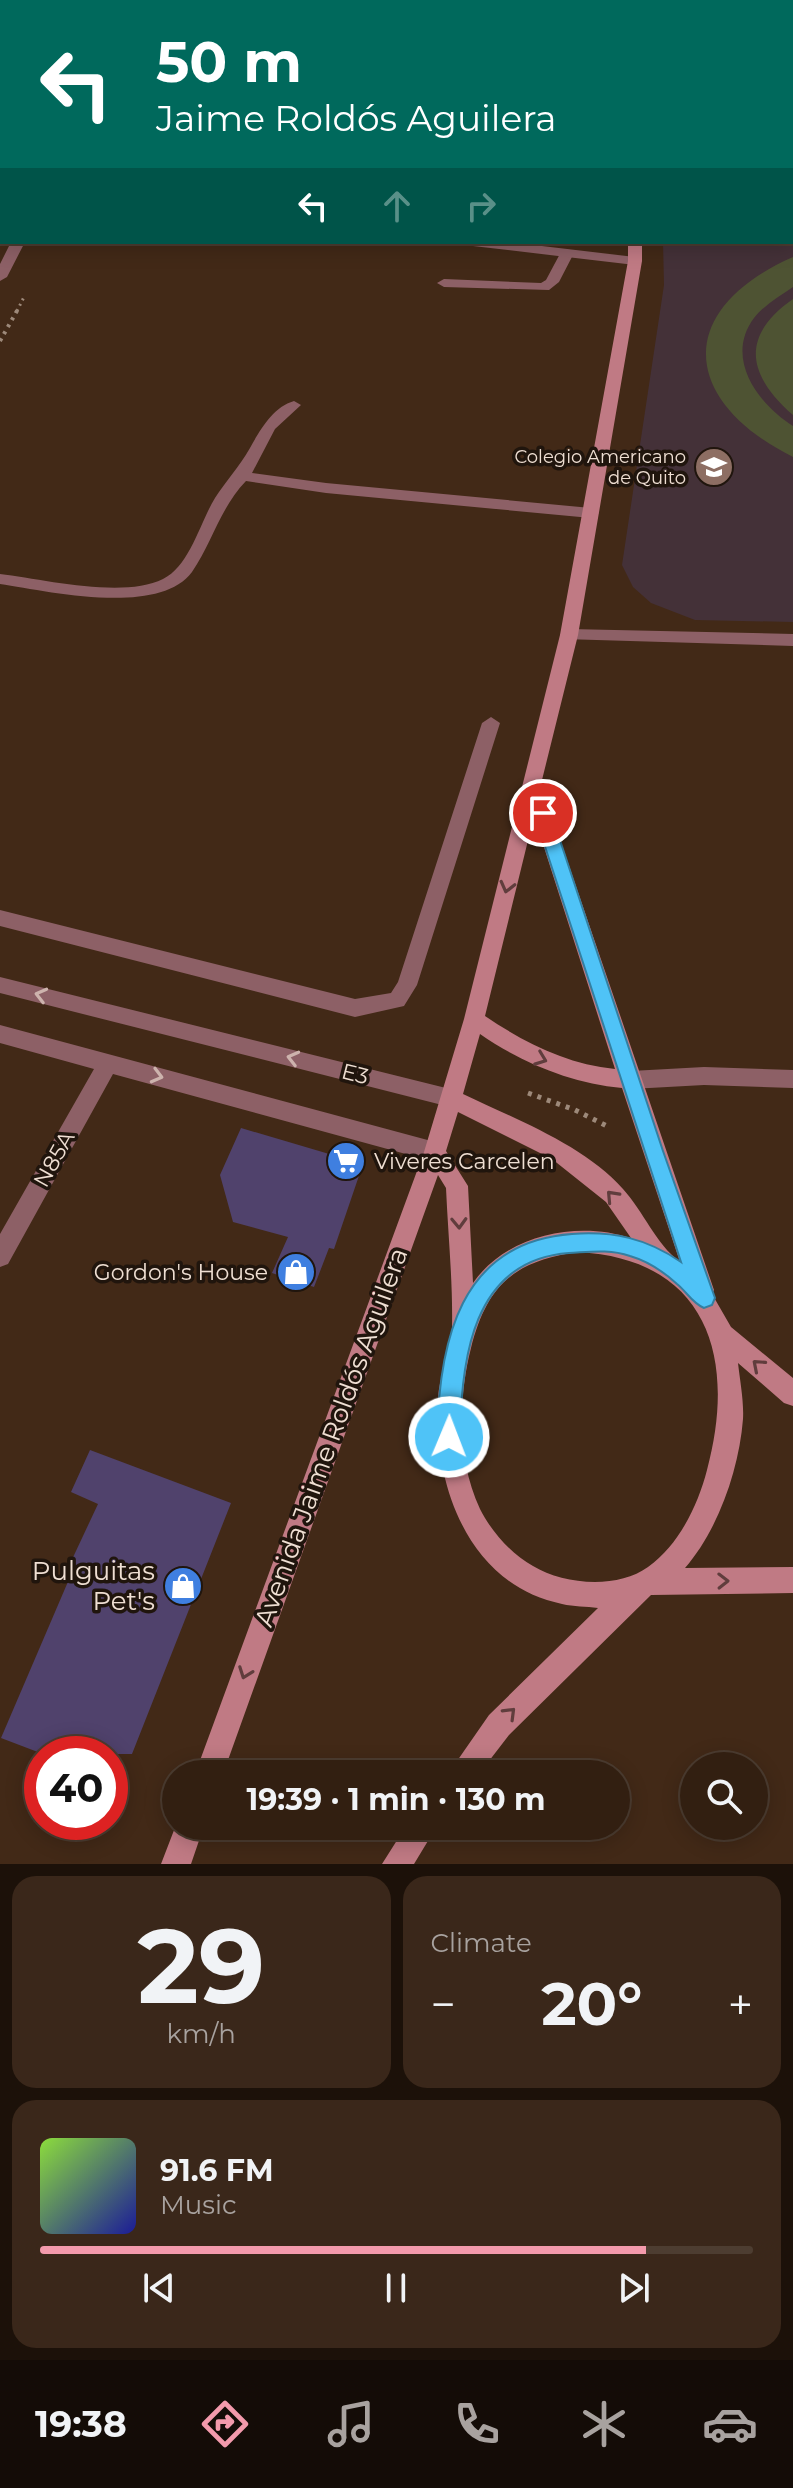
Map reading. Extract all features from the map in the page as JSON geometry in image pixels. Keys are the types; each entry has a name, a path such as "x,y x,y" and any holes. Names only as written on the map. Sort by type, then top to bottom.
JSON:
{"street":[{"path":"0,277 17,244"},
{"path":"490,244 635,261"},
{"path":"473,1760 499,1725 688,1544 719,1478 730,1419 723,1335 704,1298 653,1151 533,785 569,635 635,261 635,244"},
{"path":"444,283 544,287 552,282 567,253"},
{"path":"0,579 130,593 166,586 184,572 227,490 242,476 269,427 294,405"},
{"path":"242,476 326,488 591,513"},
{"path":"569,635 793,640"},
{"path":"0,918 355,1008 397,1000 407,985 491,723"},
{"name":"Avenida Jaime Roldós Aguilera","path":"214,1760 435,1152 474,1019 533,785"},
{"name":"E3","path":"0,985 450,1098 560,1152 614,1195 659,1258"},
{"path":"474,1019 506,1043 534,1058 607,1078 631,1080 704,1076 793,1079"},
{"path":"0,1034 435,1152 457,1186 463,1330"},
{"name":"N85A","path":"0,1256 109,1062"},
{"path":"704,1298 684,1276 659,1258 605,1241 548,1245 496,1272 480,1293 463,1330 449,1384 449,1437 459,1494 477,1532 512,1570 561,1592 606,1595 643,1586 793,1580"},
{"path":"723,1335 793,1394"},
{"path":"176,1864 185,1840"},
{"path":"397,1864 413,1840"}],"path":[{"path":"517,1090 575,1110 653,1151"}],"shaded area":[{"name":"Colegio Americano de Quito","path":"663,244 793,244 793,622 695,620 651,603 633,587 622,565 664,285"}],"green space":[{"path":"793,257 793,287 754,318 746,333 743,349 744,364 757,393 793,426 793,457 756,435 729,410 712,383 706,356 711,329 727,303 754,279"},
{"path":"793,299 793,415 766,385 756,356 764,327"}],"building":[{"path":"241,1128 363,1164 334,1249 329,1248 314,1287 272,1273 288,1237 233,1222 220,1175"},
{"path":"90,1450 231,1503 132,1754 128,1754 128,1736 24,1736 24,1747 1,1738 73,1570 68,1568 98,1504 71,1492"}],"place":[{"name":"Colegio Americano de Quito","path":"714,467"},
{"name":"Viveres Carcelen","path":"346,1161"},
{"name":"Gordon's House","path":"296,1272"},
{"name":"Pulguitas Pet's","path":"183,1586"}],"route":[{"path":"449,1437 449,1384 463,1330 480,1293 496,1272 518,1258 548,1245 605,1241 659,1258 684,1276 704,1298 543,813"}]}
